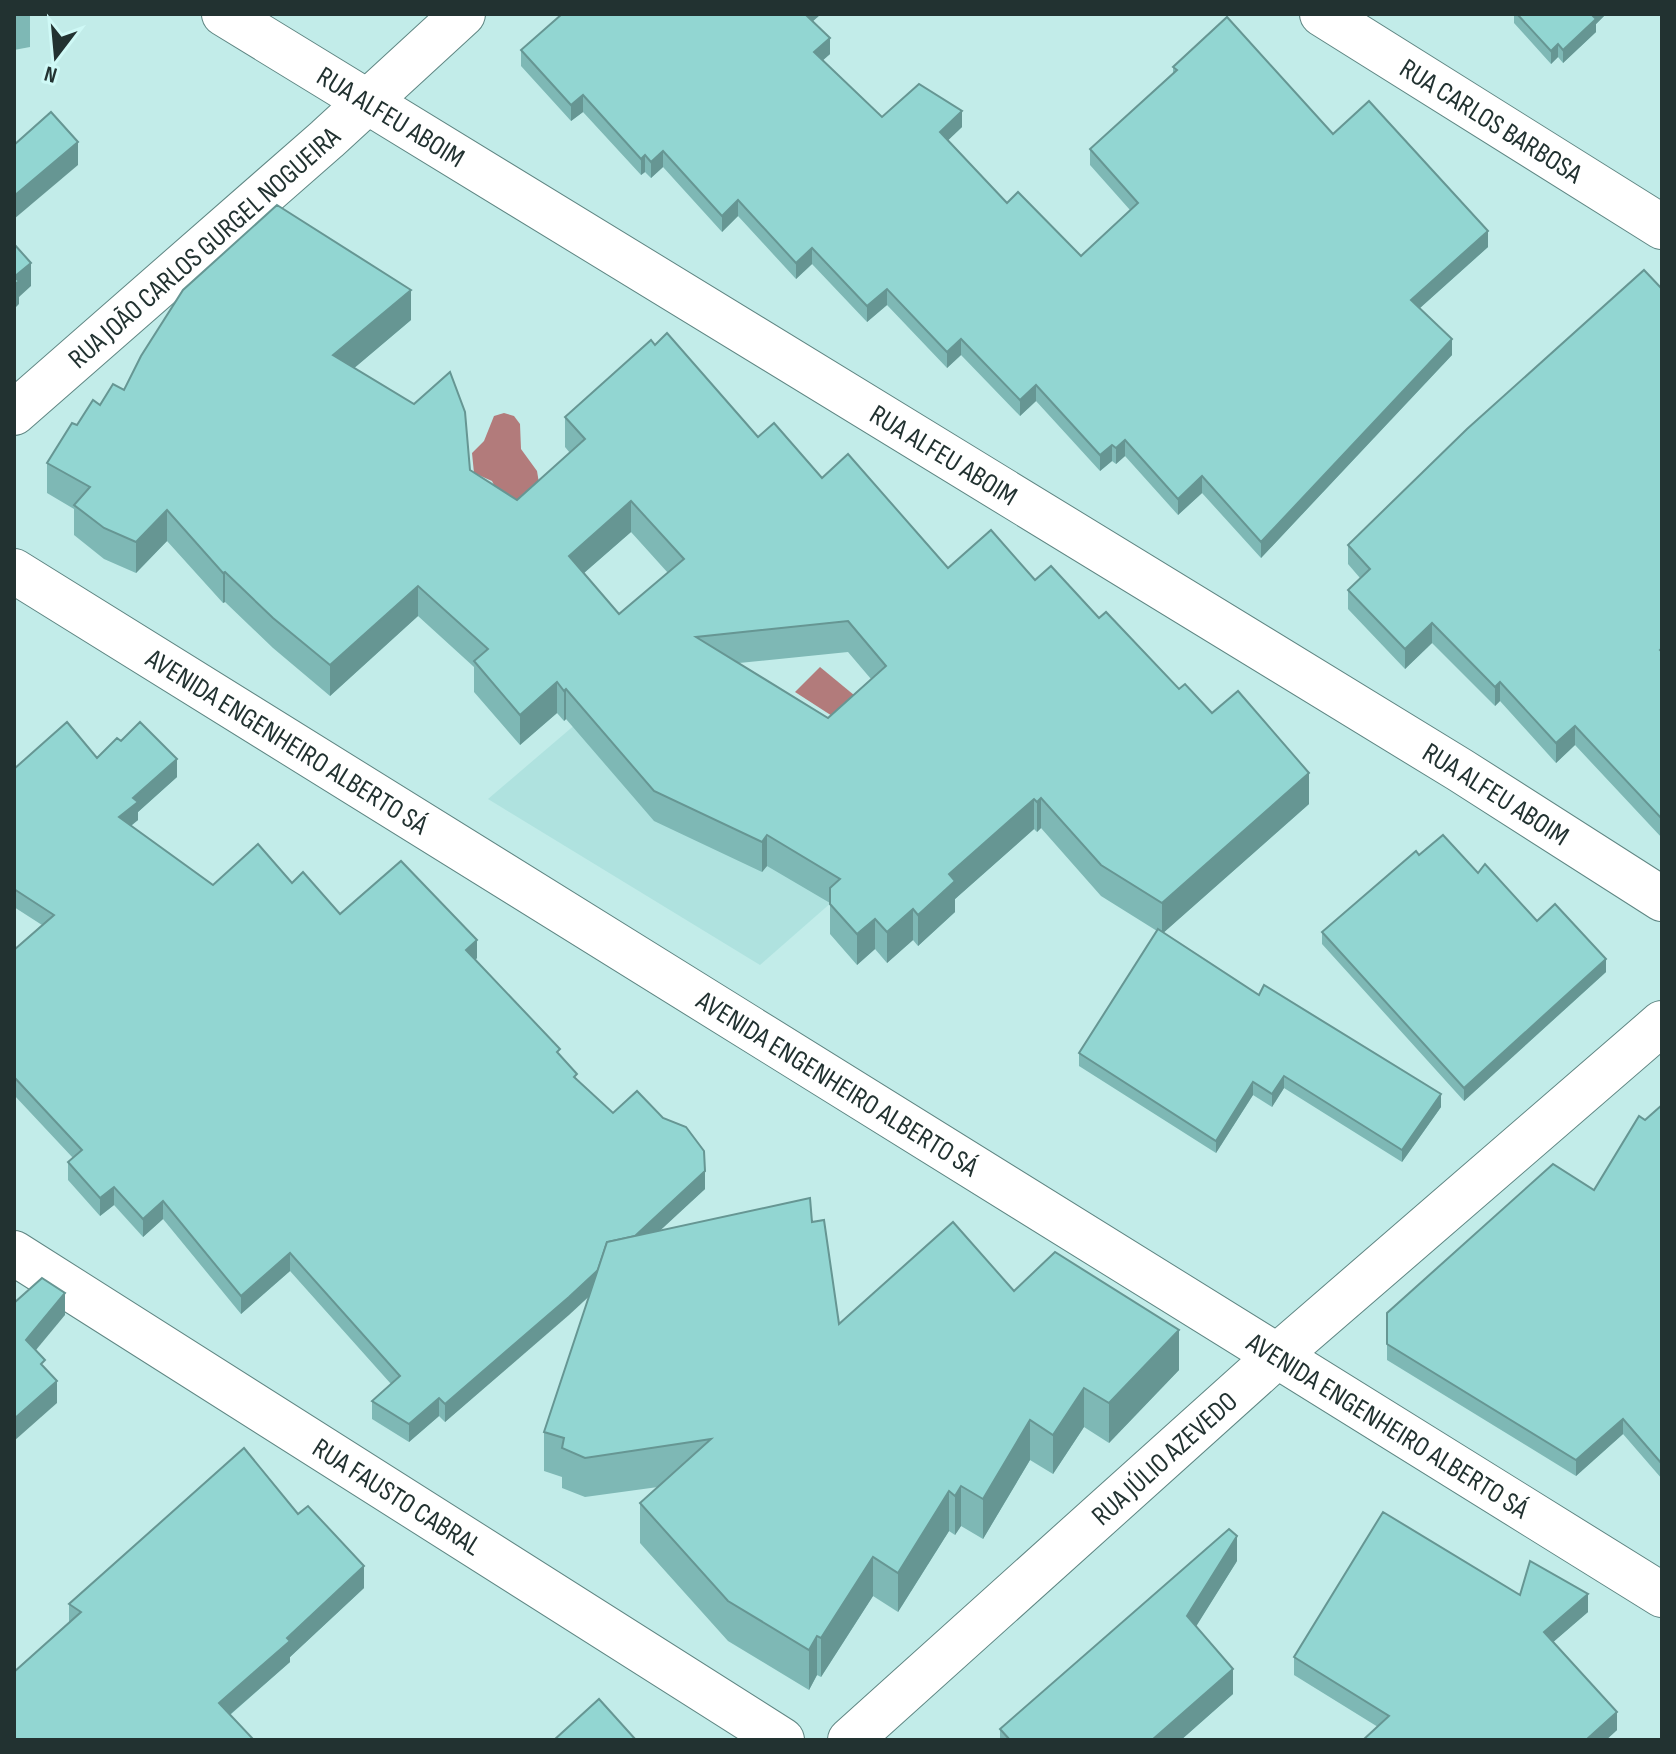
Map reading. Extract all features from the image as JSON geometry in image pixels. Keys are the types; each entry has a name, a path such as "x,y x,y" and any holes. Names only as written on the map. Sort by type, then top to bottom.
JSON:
{"street":[{"name":"RUA ALFEU ABOIM","path":"224,14 1460,770 1662,899"},
{"name":"RUA JOÃO CARLOS GURGEL NOGUEIRA","path":"14,413 463,14"},
{"name":"RUA CARLOS BARBOSA","path":"1322,14 1662,227"},
{"name":"AVENIDA ENGENHEIRO ALBERTO SÁ","path":"14,571 1662,1595"},
{"name":"RUA JÚLIO AZEVEDO","path":"850,1740 1277,1356 1662,1023"},
{"name":"RUA FAUSTO CABRAL","path":"14,1253 782,1740"}],"shaded area":[{"path":"504,413 514,416 520,424 521,449 537,471 539,483 517,504 498,493 492,481 474,473 472,453 484,441 494,416"},
{"path":"679,636 945,803 760,965 488,799"},
{"path":"820,667 860,700 843,723 795,692"}],"building":[{"path":"562,14 805,14 830,38 814,52 882,117 919,84 962,111 940,132 1007,203 1018,192 1081,256 1138,203 1090,149 1177,70 1173,67 1227,17 1333,134 1369,101 1488,231 1411,300 1452,339 1261,542 1202,476 1178,499 1125,440 1116,448 1112,445 1100,455 1036,385 1020,400 961,339 947,352 887,289 867,306 812,248 796,263 738,200 722,216 663,151 651,162 645,155 641,159 583,95 571,105 521,50"},
{"path":"1517,14 1593,14 1596,19 1563,50 1558,44 1551,51"},
{"path":"51,112 78,142 14,196 14,145"},
{"path":"277,205 411,290 333,355 414,404 450,372 465,412 470,470 517,500 585,439 565,417 651,340 655,345 667,333 758,437 774,423 822,478 848,454 948,568 991,530 1035,580 1051,566 1099,618 1106,612 1179,689 1185,684 1212,713 1238,691 1309,773 1162,903 1101,865 1041,798 1037,802 1034,799 949,874 955,881 918,915 913,909 887,932 875,919 857,934 830,904 830,888 840,879 767,835 762,842 654,791 557,682 520,715 474,661 488,649 418,586 330,665 223,573 167,510 136,542 104,528 74,505 90,487 47,463 72,423 77,425 93,400 100,405 113,384 124,390 141,356 183,290","holes":["631,501 684,559 619,614 569,556","848,621 886,666 828,718 696,637"]},
{"path":"14,244 31,263 14,277"},
{"path":"1644,270 1662,289 1662,819 1575,726 1556,743 1500,682 1495,687 1432,623 1405,649 1348,590 1370,569 1348,545 1467,429"},
{"path":"67,722 97,758 117,738 121,741 140,722 177,759 133,798 138,802 119,817 213,885 258,844 292,883 303,872 340,914 401,861 477,940 466,950 560,1049 557,1052 577,1074 574,1077 613,1113 637,1091 663,1118 686,1127 704,1151 705,1171 635,1236 607,1242 598,1270 569,1297 445,1404 439,1398 409,1424 372,1401 400,1376 290,1253 241,1296 163,1201 143,1219 114,1187 100,1198 68,1162 82,1150 14,1077 14,950 54,915 14,889 14,769"},
{"path":"1443,835 1478,873 1485,864 1537,921 1555,904 1606,959 1464,1088 1322,932 1416,851 1419,855"},
{"path":"1158,929 1259,995 1264,985 1441,1094 1402,1150 1284,1076 1272,1094 1253,1082 1216,1141 1079,1053"},
{"path":"1662,1105 1662,1464 1623,1419 1576,1460 1387,1344 1387,1313 1553,1164 1594,1190 1639,1116 1645,1120"},
{"path":"810,1198 812,1222 824,1220 839,1324 953,1222 1014,1291 1055,1252 1179,1330 1109,1403 1084,1388 1053,1435 1030,1420 983,1499 961,1486 955,1496 949,1491 898,1573 873,1557 821,1638 817,1636 809,1650 728,1601 640,1503 711,1439 585,1458 562,1448 564,1438 544,1432 607,1242"},
{"path":"42,1278 65,1293 26,1340 45,1360 41,1364 57,1381 14,1419 14,1303"},
{"path":"244,1448 298,1514 308,1506 364,1566 287,1638 290,1641 219,1703 254,1740 14,1740 14,1672 81,1612 69,1604"},
{"path":"1383,1512 1520,1595 1530,1561 1588,1594 1544,1632 1617,1712 1586,1740 1363,1740 1389,1716 1294,1657"},
{"path":"1229,1529 1237,1536 1187,1616 1233,1669 1152,1740 1010,1740 1000,1729"},
{"path":"599,1699 636,1740 554,1740"}]}
